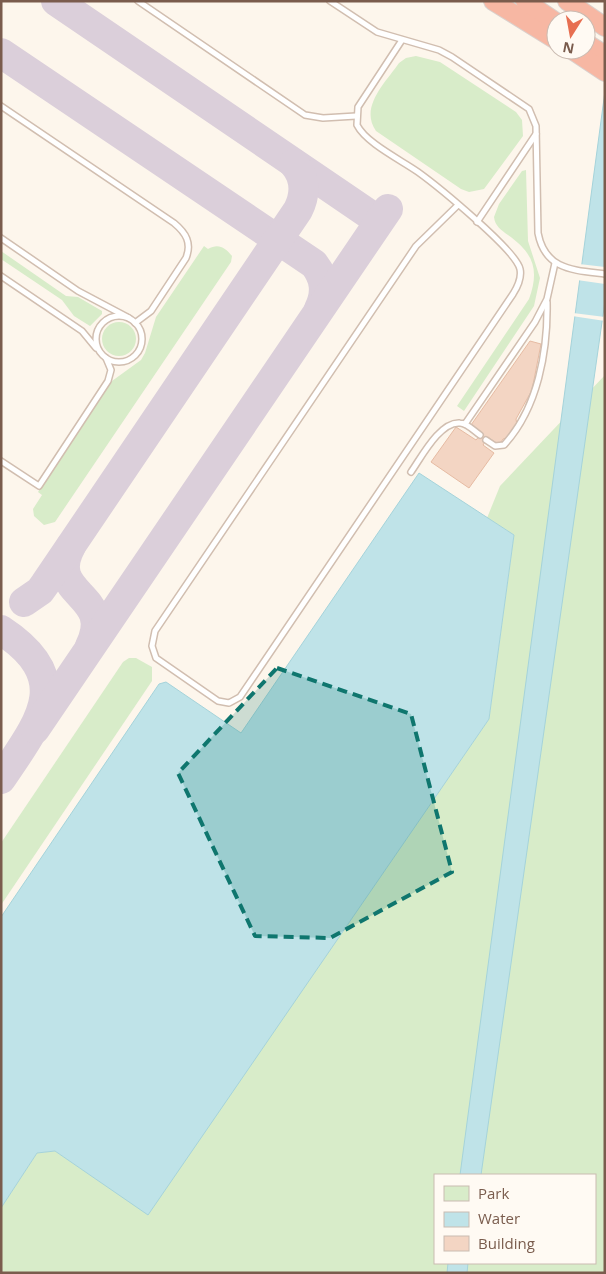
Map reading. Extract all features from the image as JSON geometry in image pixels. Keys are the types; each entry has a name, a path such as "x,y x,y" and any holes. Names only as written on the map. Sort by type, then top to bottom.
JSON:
{"highway":[{"path":"493,1 546,34"},
{"path":"525,1 546,15"},
{"path":"567,1 604,27"}],"lane":[{"path":"138,1 305,115 323,118 356,116"},
{"path":"330,1 368,27 402,40 438,50 452,57 522,104 534,117 538,233 542,248 555,263 576,270 605,274"},
{"path":"402,40 361,102 356,116 357,126 367,137 421,174 458,205 512,253 517,261 520,278 518,286 240,697 229,703 218,701 156,658 152,646 155,631 416,246 458,205"},
{"path":"1,106 174,223 187,236 189,251 186,258 151,311 135,323"},
{"path":"477,222 536,134"},
{"path":"1,238 78,291 129,318 135,323 142,337 138,352 133,358 120,362 104,356 82,331 1,276"},
{"path":"486,440 496,447 504,445 530,407 538,383 546,326 547,299 555,263"},
{"path":"465,424 535,322 547,299"},
{"path":"1,461 39,486 108,381 111,370 96,340 100,326 113,317 129,318"},
{"path":"411,472 443,428 454,423 465,424 480,435"}],"highlighted area":[{"path":"277,668 411,714 452,872 330,938 255,936 178,773"}],"green space":[{"path":"416,56 440,62 516,112 522,120 523,136 484,189 469,192 461,189 376,131 371,113 376,95 399,63 406,58"},
{"path":"526,170 528,241 540,278 534,306 464,411 457,406 529,299 532,288 534,270 529,255 517,242 499,228 494,217 499,204 522,171"},
{"path":"204,246 208,249 215,246 224,248 232,256 231,262 55,522 44,525 34,516 33,509 42,495 38,492 112,381 141,360 156,317"},
{"path":"1,251 66,296 78,297 102,311 102,314 90,326 74,316 62,300 1,259"},
{"path":"119,322 126,323 131,327 135,332 135,346 131,351 126,355 119,356 112,355 107,351 103,346 102,339 103,332 107,327 112,323"},
{"path":"605,375 605,1273 1,1273 1,1208 37,1153 55,1151 148,1214 489,719 514,535 487,518 500,486"},
{"path":"129,658 136,658 152,667 152,681 1,905 1,843 123,662"}],"water":[{"path":"605,91 605,301 481,1174 460,1174"},
{"path":"419,473 514,535 489,719 148,1215 55,1151 37,1153 1,1208 1,917 159,684 166,682 241,733"},
{"path":"448,1264 468,1264 467,1273 447,1273"}],"pier":[{"path":"579,264 605,267 605,284 577,280"},
{"path":"573,313 605,317 605,321 572,316"}],"building":[{"path":"530,341 541,344 532,390 516,419 517,425 509,437 503,439 499,445 488,437 483,445 494,453 469,488 431,462 456,427 476,440 482,433 471,425"}],"taxiway":[{"path":"56,1 379,221"},
{"path":"1,53 314,264 321,275 324,285 322,303 319,309"},
{"path":"24,602 40,591 45,584 298,210 304,186 301,175 294,164"},
{"path":"35,729 388,209"},
{"path":"71,546 65,562 66,575 94,615 96,629 90,646"},
{"path":"1,630 24,648 38,666 44,683 44,701 38,719 1,779"}]}
